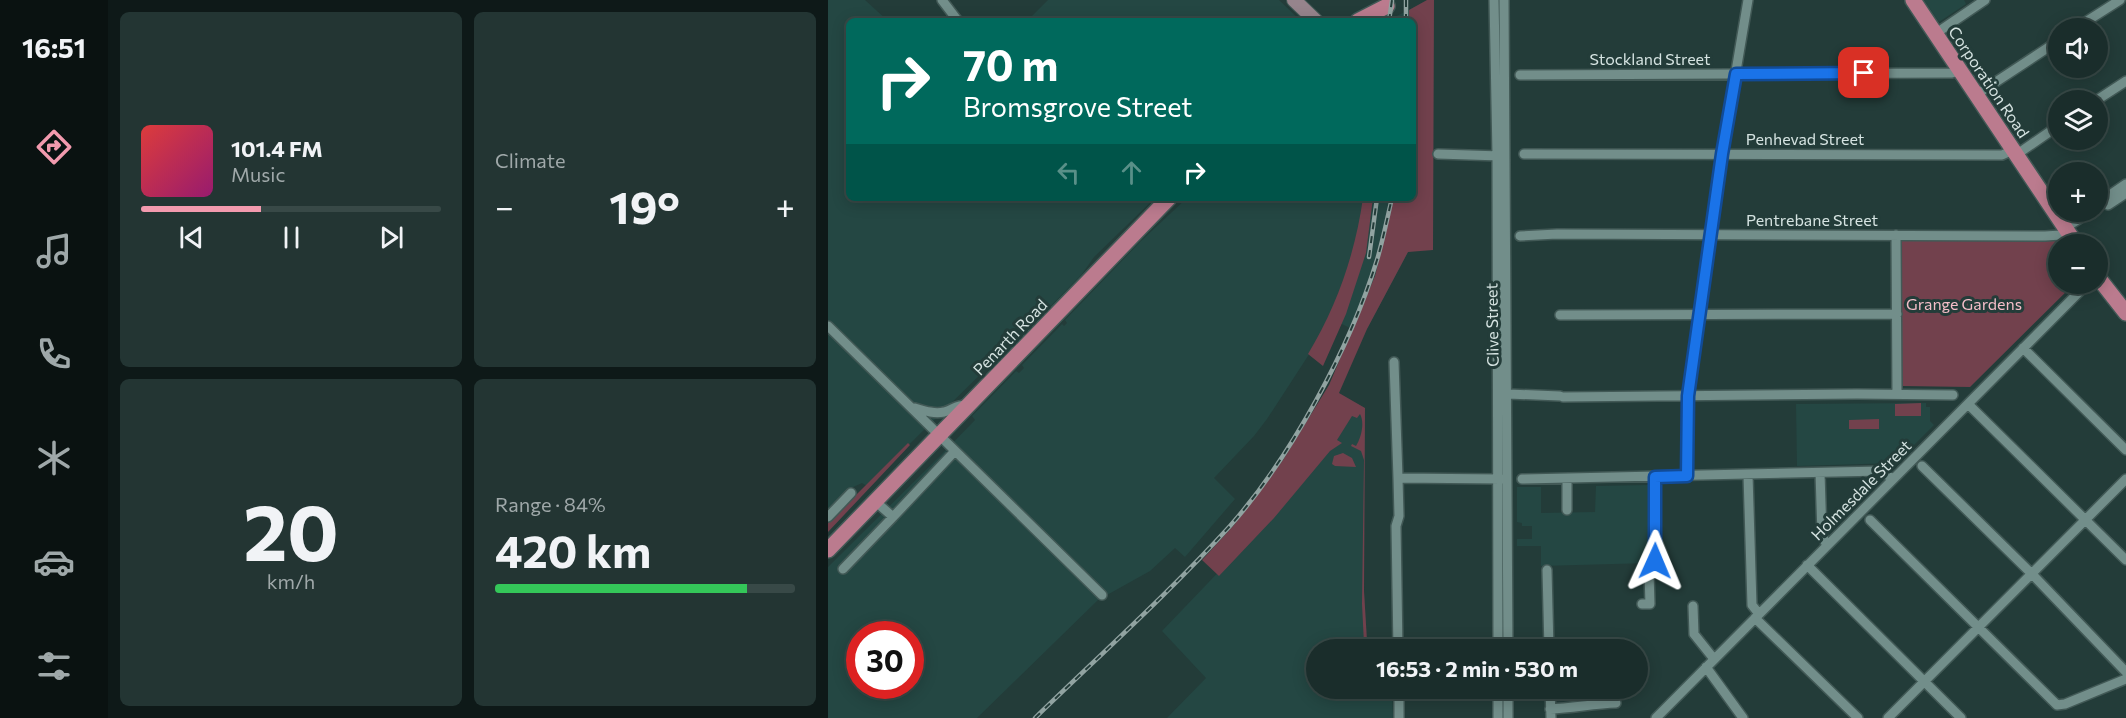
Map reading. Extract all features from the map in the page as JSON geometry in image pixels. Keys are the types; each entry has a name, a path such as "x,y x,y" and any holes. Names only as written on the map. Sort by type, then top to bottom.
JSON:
{"main road":[{"name":"Corporation Road","path":"1913,0 2068,234"},
{"path":"1364,18 1395,3"},
{"name":"Penarth Road","path":"828,550 1166,201"},
{"path":"2108,290 2126,313"}],"street":[{"path":"942,0 956,18"},
{"path":"1294,0 1313,18"},
{"name":"Clive Street","path":"1494,0 1500,75"},
{"name":"Clive Street","path":"1498,639 1502,479 1500,75 1504,0"},
{"path":"1687,476 1688,396 1722,154 1748,0"},
{"path":"1935,34 1985,0"},
{"path":"2092,18 2120,0"},
{"path":"1976,95 2048,48"},
{"name":"Stockland Street","path":"1520,75 1952,73 1960,71"},
{"path":"2108,93 2126,81"},
{"path":"2014,153 2048,133"},
{"name":"Penhevad Street","path":"1524,154 2002,155 2014,153"},
{"path":"1438,154 1501,156"},
{"name":"Clive Street","path":"1501,156 1508,394 1502,479 1508,639"},
{"path":"2108,196 2126,184"},
{"path":"2108,205 2126,193"},
{"path":"2070,234 2081,222"},
{"name":"Pentrebane Street","path":"1520,236 1557,234 2048,236"},
{"path":"1896,235 1897,394"},
{"name":"Holmesdale Street","path":"1656,718 2077,294"},
{"path":"1560,315 1896,314"},
{"path":"828,326 1102,595"},
{"path":"2023,348 2126,450"},
{"path":"1394,362 1398,478 1396,526 1398,639"},
{"path":"1508,394 1561,396 1953,395"},
{"path":"1968,404 2126,560"},
{"path":"910,406 927,412 936,412 946,411 958,405 968,405"},
{"path":"843,569 955,451"},
{"path":"1922,466 2032,574 2126,672"},
{"path":"1522,479 1881,471 1893,479"},
{"path":"1820,472 1821,535 1827,546"},
{"path":"1748,475 1752,605 1757,616 1858,718"},
{"path":"1642,604 1650,604 1649,573 1656,558 1655,477"},
{"path":"1398,478 1502,479"},
{"path":"1567,479 1568,510"},
{"path":"1888,718 2126,479"},
{"path":"828,517 851,493"},
{"path":"875,501 893,517"},
{"path":"1869,520 2058,705 2126,679"},
{"path":"1807,565 1961,718"},
{"path":"1547,570 1549,639"},
{"path":"1693,606 1694,634 1714,659"},
{"path":"1706,667 1743,718"},
{"path":"1399,699 1399,718"},
{"path":"1497,718 1498,699"},
{"path":"1508,699 1508,718"},
{"path":"1550,713 1585,708 1593,704 1616,703"}],"shaded area":[{"path":"828,0 865,0 885,18 846,18 846,201 1152,201 1094,257 1082,274 1005,353 997,358 867,486 862,483 851,488 828,512"},
{"path":"1048,0 1279,0 1298,18 1030,18"},
{"path":"1924,0 1964,0 1966,4 1939,22"},
{"path":"1422,3 1420,250 1408,252 1367,329 1354,330 1332,319 1267,419 1214,478 1235,499 1185,557 1175,548 1150,571 1098,600 977,718 828,718 828,567 975,420 972,416 1016,371 1019,373 1024,368 1022,365 1062,324 1064,326 1067,323 1065,320 1141,241 1184,201 1416,201 1416,18 1393,18"},
{"path":"1356,403 1365,408 1364,591 1367,639 1306,639 1306,699 1392,699 1393,718 1167,718 1206,678 1162,631 1229,561"},
{"path":"1926,403 1926,407 1930,407 1930,421 1934,425 1896,463 1797,466 1796,404"},
{"path":"1649,485 1650,563 1541,566 1541,546 1517,546 1517,539 1532,539 1532,526 1522,526 1522,523 1517,522 1517,487 1541,487 1541,513 1595,512 1596,486"}],"green space":[{"path":"1427,0 1434,0 1433,250 1408,252 1367,329 1339,393 1365,408 1364,591 1367,639 1364,639 1364,460 1361,451 1351,446 1352,444 1356,446 1361,435 1360,414 1357,418 1352,416 1337,440 1342,443 1330,451 1274,518 1219,576 1202,560 1234,525 1283,460 1329,385 1375,276 1393,201 1416,201 1416,18 1409,18 1409,10"},
{"path":"1363,201 1373,201 1366,253 1346,314 1323,366 1308,354 1336,298 1350,259"},
{"name":"Grange Gardens","path":"1902,241 2048,241 2048,294 2064,294 1970,387 1902,386"},
{"path":"1921,403 1921,416 1895,416 1895,404"},
{"path":"1879,419 1879,429 1849,429 1849,420"},
{"path":"908,443 910,445 828,532 828,523"},
{"path":"1343,453 1352,458 1356,467 1332,464 1334,456"}],"railway":[{"path":"1389,18 1392,0"},
{"path":"1406,0 1406,18"},
{"path":"1369,257 1377,201"},
{"path":"1035,718 1207,551 1253,498 1275,468 1316,400 1351,329 1377,260 1391,201"}],"route":[{"path":"1655,561 1655,477 1687,476 1688,396 1722,154 1736,74 1864,73"}]}
